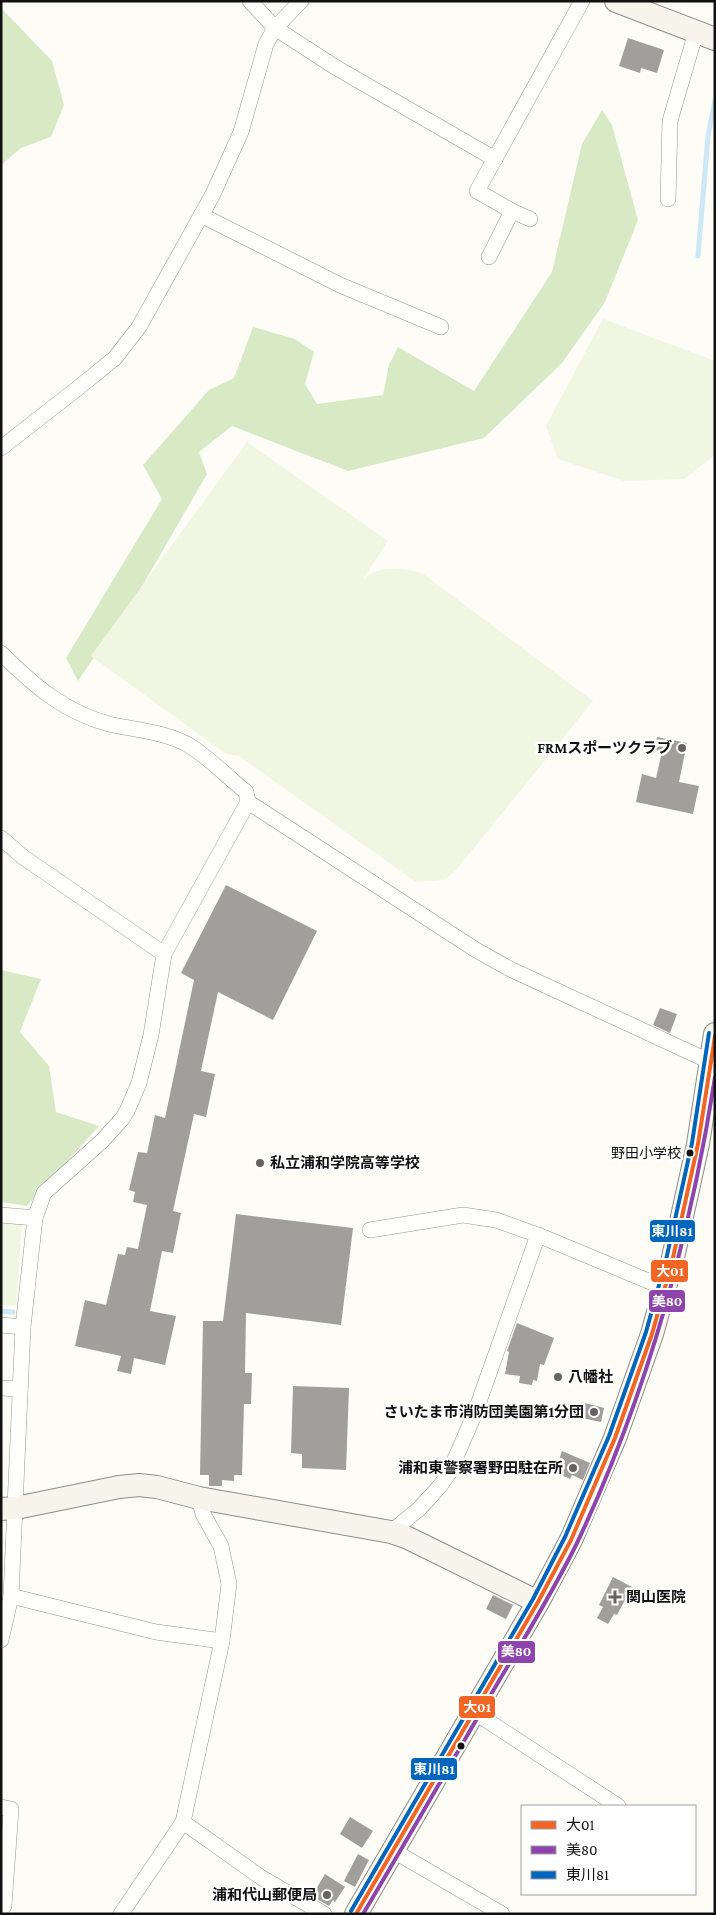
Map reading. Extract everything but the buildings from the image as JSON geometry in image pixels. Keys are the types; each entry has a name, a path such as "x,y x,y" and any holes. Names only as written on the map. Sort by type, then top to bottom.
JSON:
{"main road":[{"path":"616,1 705,35"},
{"path":"356,1914 538,1602 571,1540 615,1438 652,1334 665,1288 685,1207 715,1034"},
{"path":"9,1508 119,1487 157,1487 199,1498 391,1532 408,1538 538,1602"}],"street":[{"path":"250,1 275,28 335,67 495,159"},
{"path":"1,448 115,358 139,327 213,194 241,132 266,44 275,28 301,1"},
{"path":"530,219 477,191 582,1"},
{"path":"668,199 670,121 705,35"},
{"path":"489,257 512,211"},
{"path":"201,215 340,285 441,327"},
{"path":"1,653 30,682 67,708 91,719 141,730 189,746 246,792 248,802 164,954 151,1035 140,1083 127,1111 102,1141 44,1193 35,1218 24,1317 20,1390 9,1508 11,1596 1,1640"},
{"path":"248,802 476,950 510,969 711,1062"},
{"path":"1,838 23,857 164,954"},
{"path":"1,1215 35,1218"},
{"path":"370,1230 463,1215 496,1220 538,1235 665,1288"},
{"path":"391,1532 419,1509 450,1473 538,1235"},
{"path":"1,1325 24,1317"},
{"path":"1,1388 20,1390"},
{"path":"121,1914 183,1822 222,1641 230,1584 221,1546 203,1514 199,1498"},
{"path":"11,1596 156,1632 222,1641"},
{"path":"474,1712 616,1805"},
{"path":"1,1806 11,1809 7,1908"},
{"path":"183,1822 262,1878 324,1914"},
{"path":"392,1850 502,1914"}],"green space":[{"path":"1,8 52,61 64,105 51,137 21,148 1,165"},
{"path":"602,110 612,125 638,220 605,302 562,363 484,438 348,471 232,426 199,452 207,474 144,583 78,681 66,658 162,499 143,465 209,390 234,378 253,327 295,339 314,352 305,384 317,404 383,395 389,365 398,347 474,391 552,272 582,144"},
{"path":"603,319 715,361 715,455 684,479 624,481 558,459 546,426"},
{"path":"247,442 388,541 363,579 377,571 391,569 422,573 593,701 456,870 445,880 416,882 239,756 226,754 91,656"},
{"path":"1,970 41,979 20,1032 49,1066 56,1112 99,1126 27,1206 1,1202"},
{"path":"1,1221 22,1223 16,1306 1,1305"}],"waterway":[{"path":"698,256 708,136 715,100"},
{"path":"1,1311 13,1312"}],"transit line":[{"name":"東川81","path":"351,1911 533,1599 565,1537 609,1436 646,1332 666,1260 692,1143 709,1033"},
{"name":"大01","path":"356,1914 538,1602 571,1540 615,1438 652,1334 672,1262 698,1144 715,1036"},
{"name":"美80","path":"363,1914 547,1599 577,1543 602,1487 625,1430 663,1315 693,1197 715,1077"}],"place":[{"name":"FRMスポーツクラブ","path":"682,748"},
{"name":"野田小学校","path":"690,1153"},
{"name":"私立浦和学院高等学校","path":"260,1163"},
{"name":"八幡社","path":"558,1377"},
{"name":"さいたま市消防団美園第1分団","path":"594,1412"},
{"name":"浦和東警察署野田駐在所","path":"573,1468"},
{"name":"関山医院","path":"615,1597"},
{"name":"浦和代山郵便局","path":"327,1895"}]}
